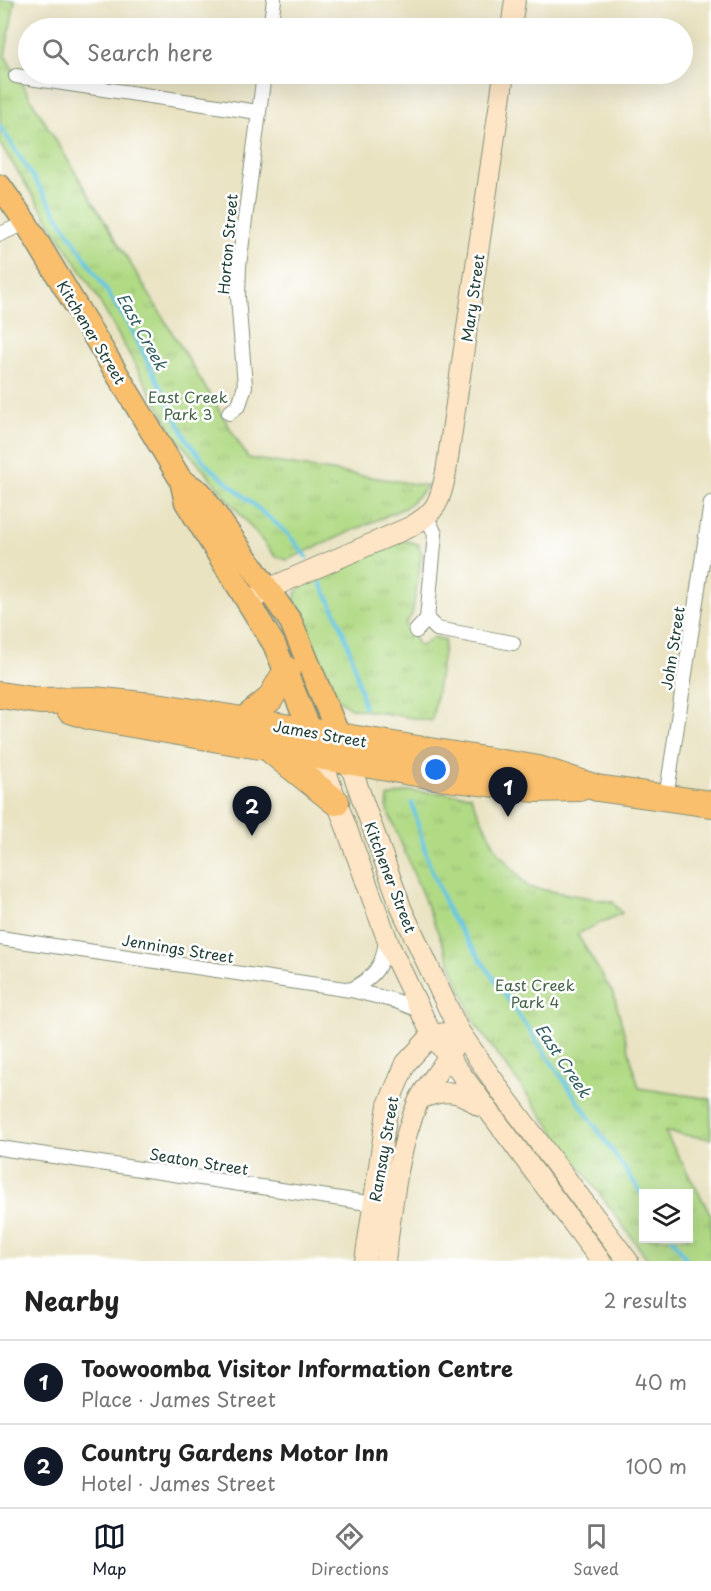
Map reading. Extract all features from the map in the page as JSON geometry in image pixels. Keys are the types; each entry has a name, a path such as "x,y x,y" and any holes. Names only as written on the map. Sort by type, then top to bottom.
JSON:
{"highway":[{"path":"244,720 270,699 287,670"},
{"name":"James Street","path":"1,700 114,702 244,720 539,769 597,788"},
{"name":"James Street","path":"40,701 91,717 349,763 535,789 597,788 711,804"},
{"path":"271,749 336,802"}],"main road":[{"path":"512,18 515,0"},
{"name":"Mary Street","path":"427,517 441,496 446,472 503,84"},
{"name":"Kitchener Street","path":"0,186 26,223 181,480 186,502 249,603 287,670 386,935 432,1035 488,1113 601,1261"},
{"name":"Kitchener Street","path":"181,480 200,492 270,588 298,638 339,736 402,910 459,1031 505,1097 628,1261"},
{"path":"249,603 270,588 427,517"},
{"path":"432,1035 459,1031"},
{"name":"Ramsay Street","path":"365,1261 420,1099 449,1058 459,1031"},
{"name":"Ramsay Street","path":"384,1261 383,1206 388,1105 406,1063 432,1035"},
{"path":"420,1099 434,1093 455,1092 467,1096 488,1113"},
{"path":"572,1222 589,1209"}],"street":[{"path":"271,18 274,0"},
{"path":"70,84 258,112"},
{"name":"Horton Street","path":"229,413 239,405 245,386 238,297 239,265 262,84"},
{"path":"0,234 26,223"},
{"name":"John Street","path":"666,798 711,503"},
{"path":"416,631 427,619 435,534 427,517"},
{"path":"427,619 437,629 513,643"},
{"path":"351,990 378,971 385,955 386,935"},
{"name":"Jennings Street","path":"0,938 351,990 396,1001 420,1011"},
{"name":"Seaton Street","path":"0,1148 383,1206"}],"green space":[{"name":"East Creek Park 3","path":"0,0 15,0 5,56 18,78 18,84 22,84 248,458 428,486 406,507 287,560 275,556 176,437 89,283 0,144"},
{"path":"401,540 418,544 422,554 412,615 405,624 420,647 434,637 445,640 432,721 351,708 336,698 294,602 296,593 305,582"},
{"name":"East Creek Park 4","path":"409,791 470,795 497,851 528,887 613,902 622,913 577,934 614,995 639,1088 711,1099 711,1139 665,1132 711,1215 711,1261 649,1261 476,1025 387,809 388,797"}],"waterway":[{"name":"East Creek","path":"0,126 130,327 187,440 207,465 287,533 307,557"},
{"name":"East Creek","path":"320,582 336,613 347,643 364,707"},
{"name":"East Creek","path":"412,803 428,861 450,915 639,1190"},
{"name":"East Creek","path":"675,1243 688,1261"}],"place":[{"name":"Toowoomba Visitor Information Centre","path":"508,817"},
{"name":"Country Gardens Motor Inn","path":"252,836"}]}
